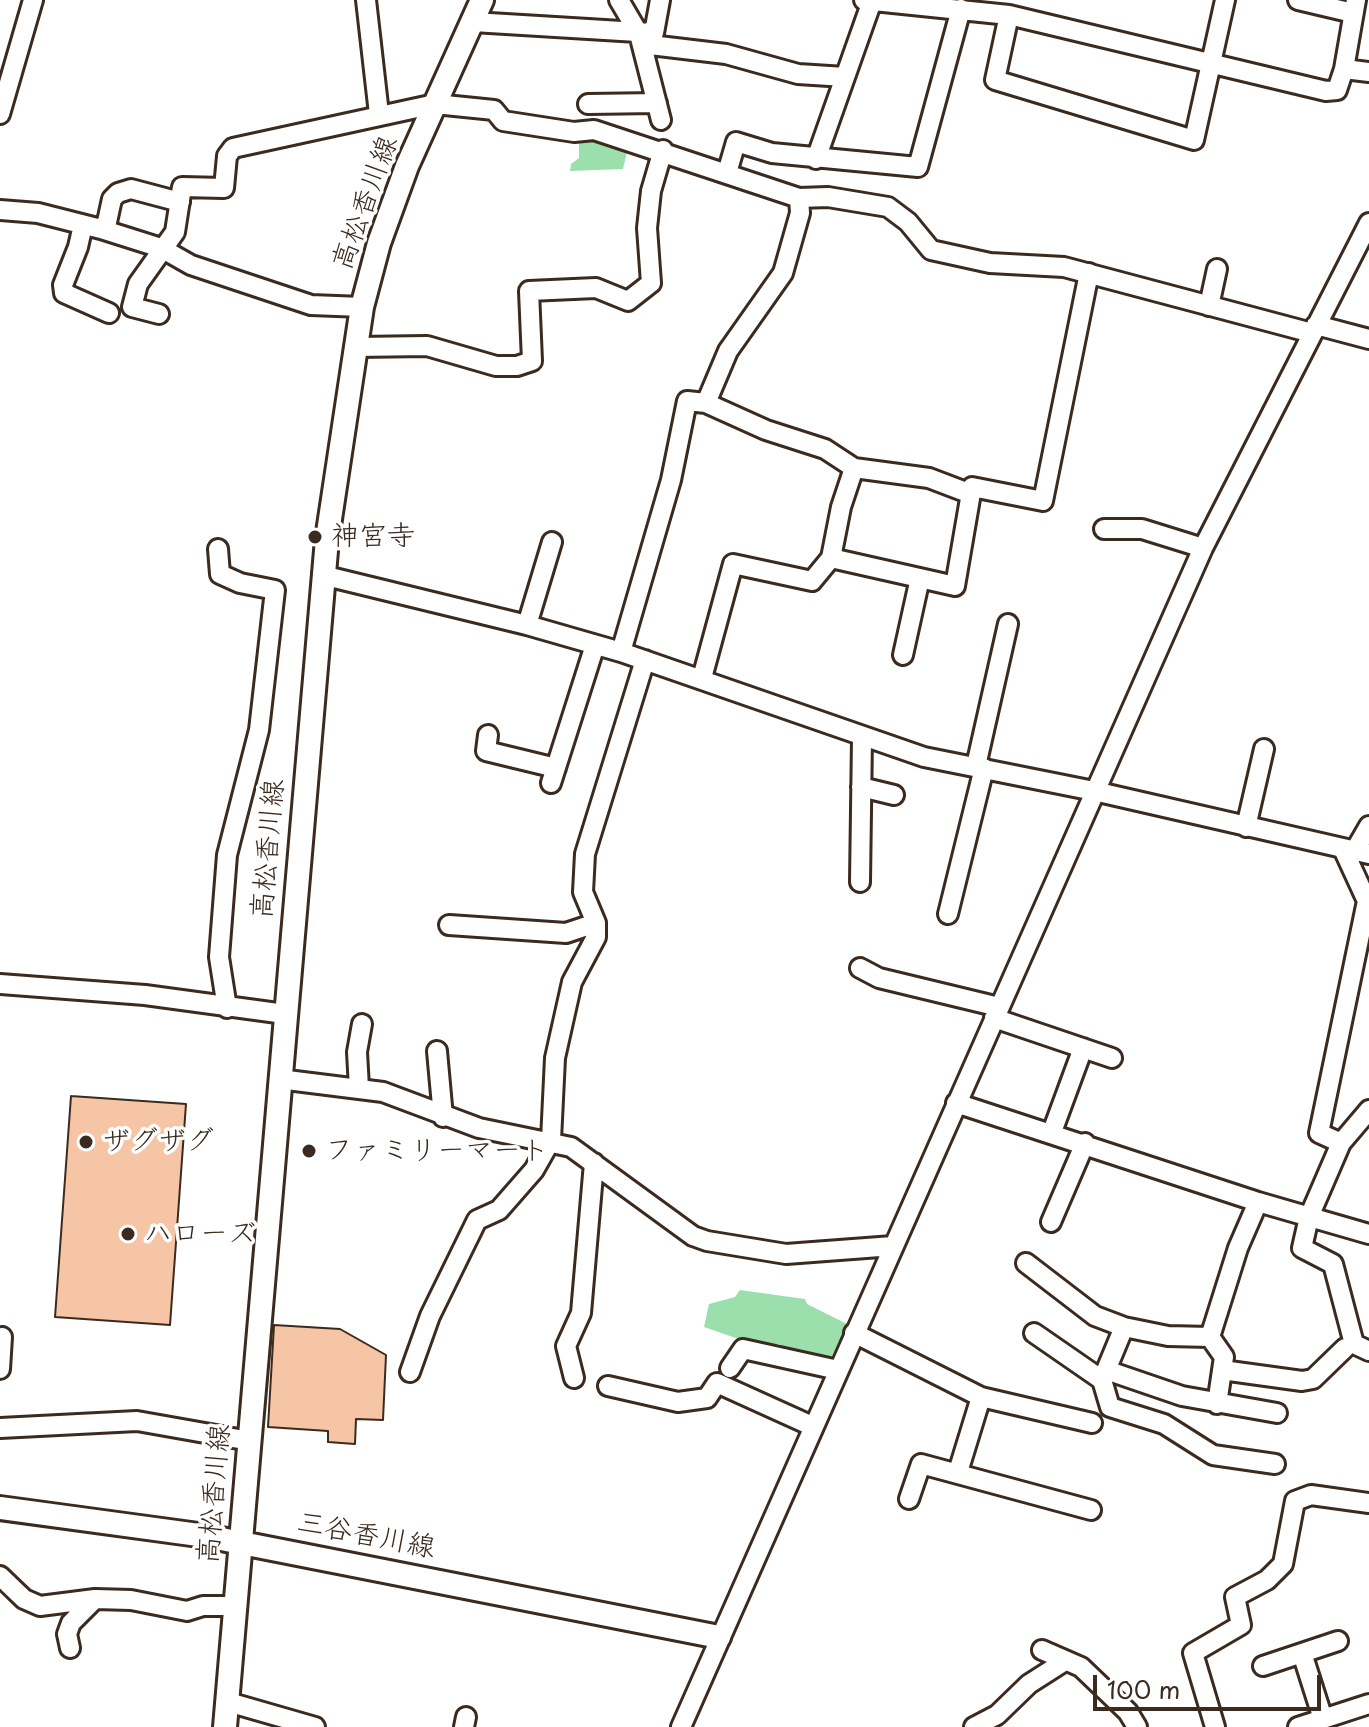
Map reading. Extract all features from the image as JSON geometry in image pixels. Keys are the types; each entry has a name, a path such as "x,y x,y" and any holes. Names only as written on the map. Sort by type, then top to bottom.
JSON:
{"main road":[{"name":"高松香川線","path":"225,1727 322,575 362,307 379,243 407,166 482,0"},
{"name":"三谷香川線","path":"0,1508 242,1542 719,1637"}],"street":[{"path":"0,114 33,0"},
{"path":"366,0 379,114"},
{"path":"588,104 659,111 641,39 619,0"},
{"path":"641,39 654,33 660,0"},
{"path":"864,0 929,3 1009,15 1326,91 1337,90 1344,69 1354,6 1298,0"},
{"path":"1009,15 995,80 1194,140 1225,0"},
{"path":"816,159 872,1"},
{"path":"727,173 736,142 772,153 918,167 961,9"},
{"path":"473,22 641,39 726,54 798,74 845,77"},
{"path":"1344,69 1369,72"},
{"path":"159,314 132,307 138,284 175,232 182,187 224,188 227,156 233,148 435,104 494,110 503,121 574,132 594,130 663,150 799,198 828,197 888,207 908,222 931,250 990,263 1064,267 1209,306 1369,339"},
{"path":"356,347 427,346 496,366 517,366 532,361 529,291 596,288 628,301 651,283 647,228 651,191 663,150"},
{"path":"109,313 64,293 63,285 78,247 92,227 107,222 112,199 118,193 131,189 180,202"},
{"path":"706,403 728,351 783,273 800,213 799,198"},
{"path":"0,210 38,213 161,248 191,265 311,305 362,307"},
{"path":"681,1727 1203,548 1369,223"},
{"path":"1209,306 1217,269"},
{"path":"831,558 955,586 972,487 1043,501 1089,273"},
{"path":"621,652 671,480 687,401 706,403 766,430 825,449 854,468 929,478 971,494"},
{"path":"702,678 733,564 812,581 831,558 841,507 854,468"},
{"path":"1104,529 1142,529 1203,548"},
{"path":"527,625 552,542"},
{"path":"218,549 220,574 240,583 275,590 259,730 227,855 219,957 227,1008"},
{"path":"322,575 527,625 621,652 924,757 1094,791 1360,855"},
{"path":"903,655 920,578"},
{"path":"948,914 1008,624"},
{"path":"488,735 486,751 554,776 595,645"},
{"path":"410,1372 430,1316 477,1220 499,1210 534,1170 551,1140 555,1058 572,982 596,937 596,923 583,892 585,854 645,660"},
{"path":"860,882 862,738"},
{"path":"1246,827 1264,749"},
{"path":"861,787 894,795"},
{"path":"1341,1143 1319,1133 1367,901 1360,855 1369,826"},
{"path":"449,925 566,933 596,923"},
{"path":"860,968 879,978 996,1013 1112,1058"},
{"path":"0,984 145,995 285,1014"},
{"path":"359,1088 357,1052 362,1024"},
{"path":"1052,1132 1083,1048"},
{"path":"437,1051 443,1117"},
{"path":"279,1079 383,1092 479,1128 551,1140 571,1147 693,1236 707,1241 786,1254 893,1246"},
{"path":"956,1103 1258,1202 1369,1234"},
{"path":"1369,1110 1341,1143 1309,1217 1302,1248 1333,1264 1354,1344 1369,1351"},
{"path":"1051,1222 1085,1143"},
{"path":"574,1378 566,1346 581,1313 594,1163"},
{"path":"1210,1337 1238,1248 1258,1202"},
{"path":"1026,1263 1095,1316 1124,1327 1168,1336 1210,1337"},
{"path":"1124,1327 1104,1375 1110,1407 1164,1424 1213,1455 1275,1464"},
{"path":"854,1333 981,1397 1092,1423"},
{"path":"1034,1333 1104,1375 1217,1404 1277,1413"},
{"path":"0,1369 2,1337"},
{"path":"1210,1337 1224,1357 1217,1404"},
{"path":"1222,1370 1301,1390 1345,1348"},
{"path":"730,1368 743,1349 838,1370"},
{"path":"608,1386 678,1402 707,1398 717,1383 812,1426"},
{"path":"958,1472 981,1397"},
{"path":"0,1428 137,1421 250,1441"},
{"path":"909,1499 921,1464 1091,1510"},
{"path":"1215,1727 1193,1653 1241,1625 1235,1597 1267,1580 1283,1564 1295,1501 1311,1495 1369,1503"},
{"path":"0,1576 24,1599 40,1606 95,1599 131,1600 187,1611 203,1606 235,1606"},
{"path":"70,1648 67,1634 71,1623 95,1599"},
{"path":"1263,1666 1338,1641"},
{"path":"1042,1650 1081,1667 1105,1687 1137,1727"},
{"path":"1302,1653 1323,1719"},
{"path":"974,1727 997,1715 1029,1684 1065,1661"},
{"path":"228,1702 278,1722 315,1727"},
{"path":"1298,1727 1369,1704"}],"green space":[{"path":"579,135 629,143 623,169 570,171 571,164 579,158"},
{"path":"740,1290 805,1299 807,1304 847,1324 830,1360 790,1351 779,1344 756,1345 704,1327 709,1304 735,1297"}],"building":[{"path":"71,1096 186,1104 170,1325 55,1317"},
{"path":"274,1325 340,1329 386,1355 383,1420 356,1419 355,1444 328,1442 328,1431 268,1427"}],"place":[{"name":"神宮寺","path":"315,537"},
{"name":"ザグザグ","path":"86,1142"},
{"name":"ファミリーマート","path":"309,1151"},
{"name":"ハローズ","path":"128,1234"}]}
